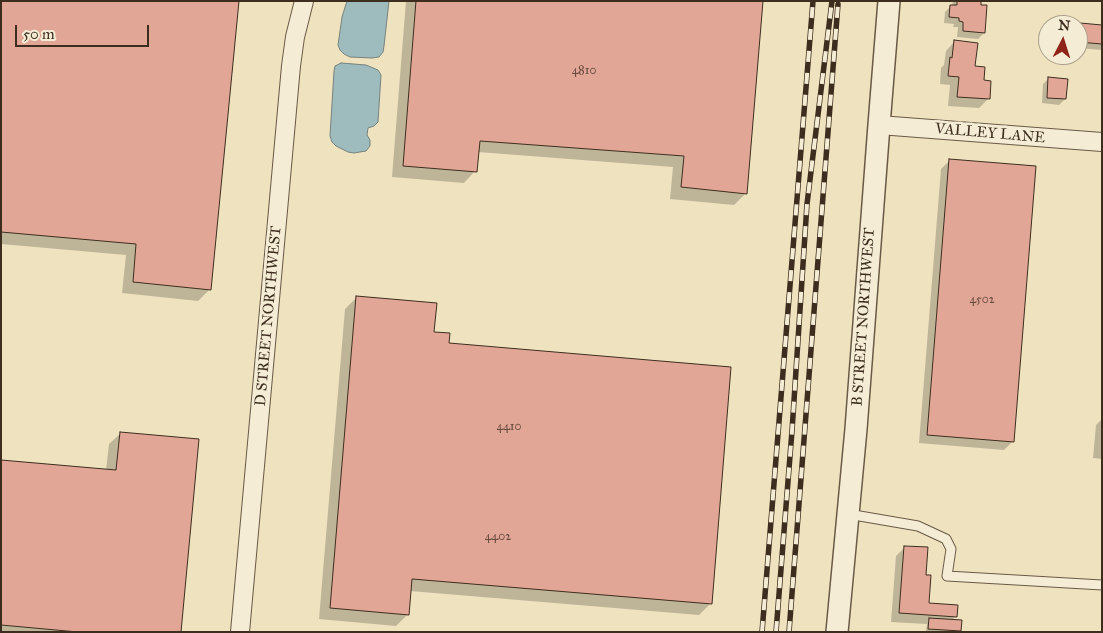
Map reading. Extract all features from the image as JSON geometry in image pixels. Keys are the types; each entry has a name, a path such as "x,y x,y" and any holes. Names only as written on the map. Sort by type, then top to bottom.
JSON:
{"street":[{"name":"D STREET NORTHWEST","path":"240,632 290,75 295,37 304,1"},
{"name":"B STREET NORTHWEST","path":"837,632 856,429 878,124 889,1"},
{"name":"VALLEY LANE","path":"878,124 1102,142"}],"lane":[{"path":"848,514 918,526 946,539 951,548 947,576 1102,585"}],"water":[{"path":"347,1 389,1 383,52 379,57 350,57 340,50 338,45 342,17"},
{"path":"341,63 366,65 378,70 381,75 378,122 368,128 367,135 370,140 370,146 366,151 348,152 336,146 330,136 334,71 335,66"}],"building":[{"path":"1,1 239,1 211,290 133,282 136,244 1,232"},
{"path":"416,1 763,1 747,194 681,187 684,156 480,141 477,172 403,166"},
{"path":"957,1 981,1 981,5 987,5 985,33 963,31 963,22 959,21 959,18 949,17 950,5 957,5"},
{"path":"1088,24 1102,25 1102,44 1088,43"},
{"path":"954,40 978,43 975,66 985,67 984,80 991,81 990,99 957,97 959,77 948,76"},
{"path":"1048,77 1068,79 1066,99 1047,98"},
{"path":"949,159 1036,166 1014,442 927,435"},
{"path":"356,296 437,303 434,332 450,333 449,343 731,367 712,604 412,579 409,615 330,608"},
{"path":"120,432 199,439 181,632 78,632 1,625 1,460 116,470"},
{"path":"904,546 928,547 926,575 931,575 929,603 958,605 957,617 899,613"},
{"path":"929,618 962,620 961,631 928,629"}],"railway":[{"path":"762,632 813,1"},
{"path":"776,632 807,204 832,1"},
{"path":"789,632 838,4"}]}
